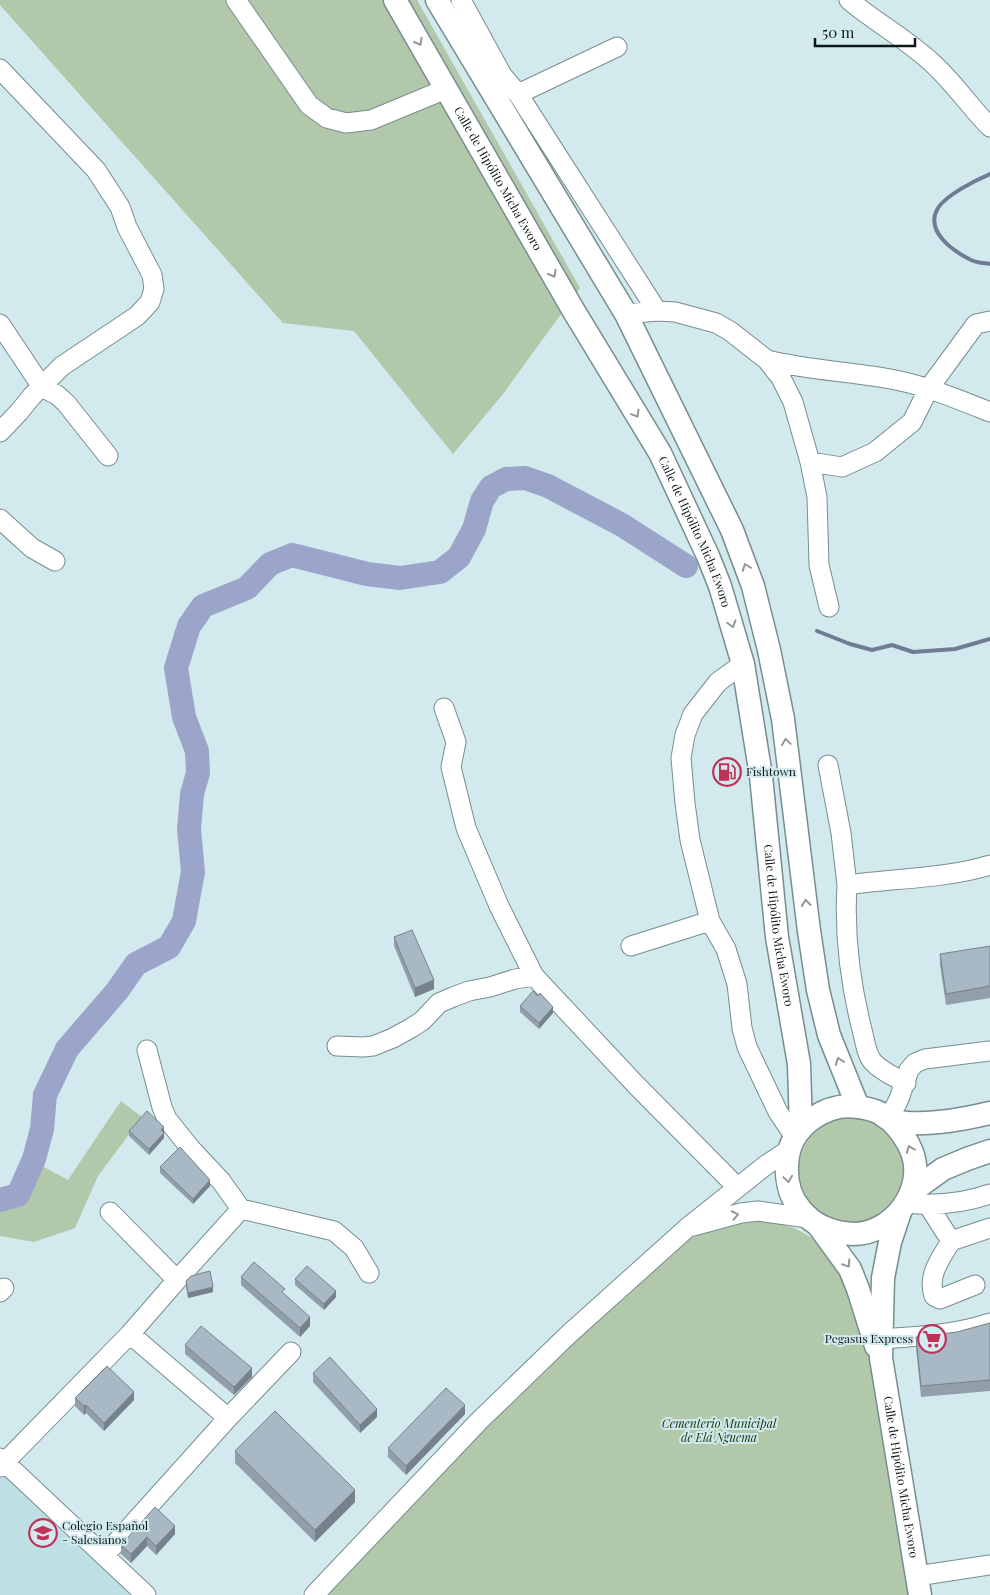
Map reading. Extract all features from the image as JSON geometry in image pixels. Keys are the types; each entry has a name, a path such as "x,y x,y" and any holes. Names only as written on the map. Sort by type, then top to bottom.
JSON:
{"main road":[{"name":"Calle de Hipólito Micha Eworo","path":"395,0 572,308 660,453 708,556 730,615 743,664 761,776 778,937 799,1064 795,1139"},
{"path":"437,0 626,314 732,530 753,586 769,650 783,719 818,990 829,1035 858,1106"},
{"path":"911,1203 915,1173 913,1153 904,1135 878,1112 858,1106 836,1107 817,1115 795,1139 786,1168 788,1187 796,1204 813,1222 839,1234 861,1234 883,1226 911,1203 943,1169 990,1151"},
{"path":"888,1119 946,1122 990,1113"},
{"name":"Calle de Hipólito Micha Eworo","path":"911,1203 890,1242 883,1278 881,1349 909,1535 919,1586"},
{"name":"Calle de Hipólito Micha Eworo","path":"813,1222 850,1269 881,1349"}],"street":[{"path":"236,0 309,104 327,118 346,123 371,120 446,89"},
{"path":"461,0 502,75 518,94 657,311"},
{"path":"849,0 929,59 990,127"},
{"path":"518,94 617,47"},
{"path":"0,69 96,170 120,207 127,227 152,275 154,289 150,302 137,316 62,366 0,432"},
{"path":"626,314 657,311 674,312 716,323 767,360 781,378 793,402 810,462 817,497 819,565 829,607"},
{"path":"810,462 842,467 875,452 912,422 929,388 976,324 990,321"},
{"path":"0,324 42,386 66,403 108,456"},
{"path":"767,360 792,366 884,377 929,388 990,412"},
{"path":"0,519 32,548 54,561"},
{"path":"314,1595 478,1421 569,1334 687,1228 766,1165 795,1139 778,1112 747,1047 742,1028 737,984 726,949 710,921 690,840 681,758 684,735 693,714 718,682 743,664"},
{"path":"444,708 456,742 451,767 466,828 499,906 534,976 637,1086 737,1187"},
{"path":"828,765 841,834 847,884 847,946 855,1002 870,1057 881,1070 906,1083"},
{"path":"847,884 931,877 974,870 990,865"},
{"path":"631,946 710,921"},
{"path":"337,1046 363,1047 378,1044 393,1038 422,1021 439,1003 469,990 490,987 515,978 534,976"},
{"path":"147,1050 167,1119 221,1181 241,1209 334,1231 354,1248 369,1273"},
{"path":"888,1119 906,1083 909,1070 915,1063 925,1059 990,1050"},
{"path":"911,1203 948,1204 990,1194"},
{"path":"911,1203 951,1241"},
{"path":"146,1595 2,1463 130,1334 241,1209"},
{"path":"110,1212 177,1280"},
{"path":"687,1228 741,1214 758,1212 813,1222"},
{"path":"975,1285 940,1298 934,1296 931,1287 933,1273 951,1241 990,1228"},
{"path":"881,1349 930,1335 969,1330 990,1323"},
{"path":"130,1334 228,1418"},
{"path":"104,1556 228,1418 291,1352"},
{"path":"919,1586 990,1565"}],"shaded area":[{"name":"Colegio Español - Salesianos","path":"0,1471 155,1595 0,1595"}],"green space":[{"path":"0,0 417,0 580,288 503,394 453,454 354,331 283,323 0,5"},
{"path":"121,1101 142,1117 98,1176 75,1228 34,1242 0,1236 0,1202 11,1196 33,1161 68,1180"},
{"path":"851,1118 871,1122 880,1126 888,1133 895,1141 899,1150 903,1170 899,1190 895,1199 888,1207 880,1214 871,1218 851,1222 831,1218 822,1214 814,1207 807,1199 803,1190 799,1170 803,1150 807,1141 814,1133 822,1126 831,1122"},
{"name":"Cementerio Municipal de Elá Nguema","path":"752,1219 774,1221 796,1229 816,1240 861,1299 912,1595 323,1595 516,1394 684,1242 708,1229"}],"building":[{"path":"412,930 434,980 415,988 394,937"},
{"path":"990,946 990,986 946,994 940,954"},
{"path":"533,991 538,996 540,993 553,1007 539,1023 520,1006"},
{"path":"147,1111 164,1127 161,1130 164,1133 149,1149 129,1131"},
{"path":"180,1147 210,1180 193,1199 160,1167"},
{"path":"254,1262 285,1289 282,1292 310,1317 300,1328 241,1277"},
{"path":"307,1266 336,1291 324,1304 295,1279"},
{"path":"210,1271 213,1287 188,1293 186,1281 191,1276"},
{"path":"990,1323 990,1380 921,1386 916,1337 957,1332"},
{"path":"201,1326 252,1368 234,1387 185,1345"},
{"path":"330,1357 377,1409 360,1425 313,1373"},
{"path":"107,1366 134,1392 104,1423 86,1405 84,1406 75,1398"},
{"path":"446,1388 465,1405 406,1466 388,1448"},
{"path":"275,1411 355,1490 315,1530 235,1451"},
{"path":"155,1507 175,1526 156,1546 147,1537 131,1554 121,1545"}],"waterway":[{"path":"990,174 954,193 942,203 935,216 935,225 938,232 949,246 971,260 990,264"},
{"path":"0,1200 18,1195 34,1159 42,1129 45,1095 67,1049 117,991 136,964 169,947 184,921 193,872 189,829 192,794 198,773 197,751 184,717 176,668 189,626 203,606 247,588 270,564 292,555 367,574 400,578 440,572 459,557 474,529 482,501 491,487 506,479 525,478 548,486 622,525 686,566"},
{"path":"817,631 850,644 872,650 892,645 913,652 955,649 990,639"}],"place":[{"name":"Fishtown","path":"727,772"},
{"name":"Pegasus Express","path":"932,1339"},
{"name":"Colegio Español - Salesianos","path":"43,1533"}]}
